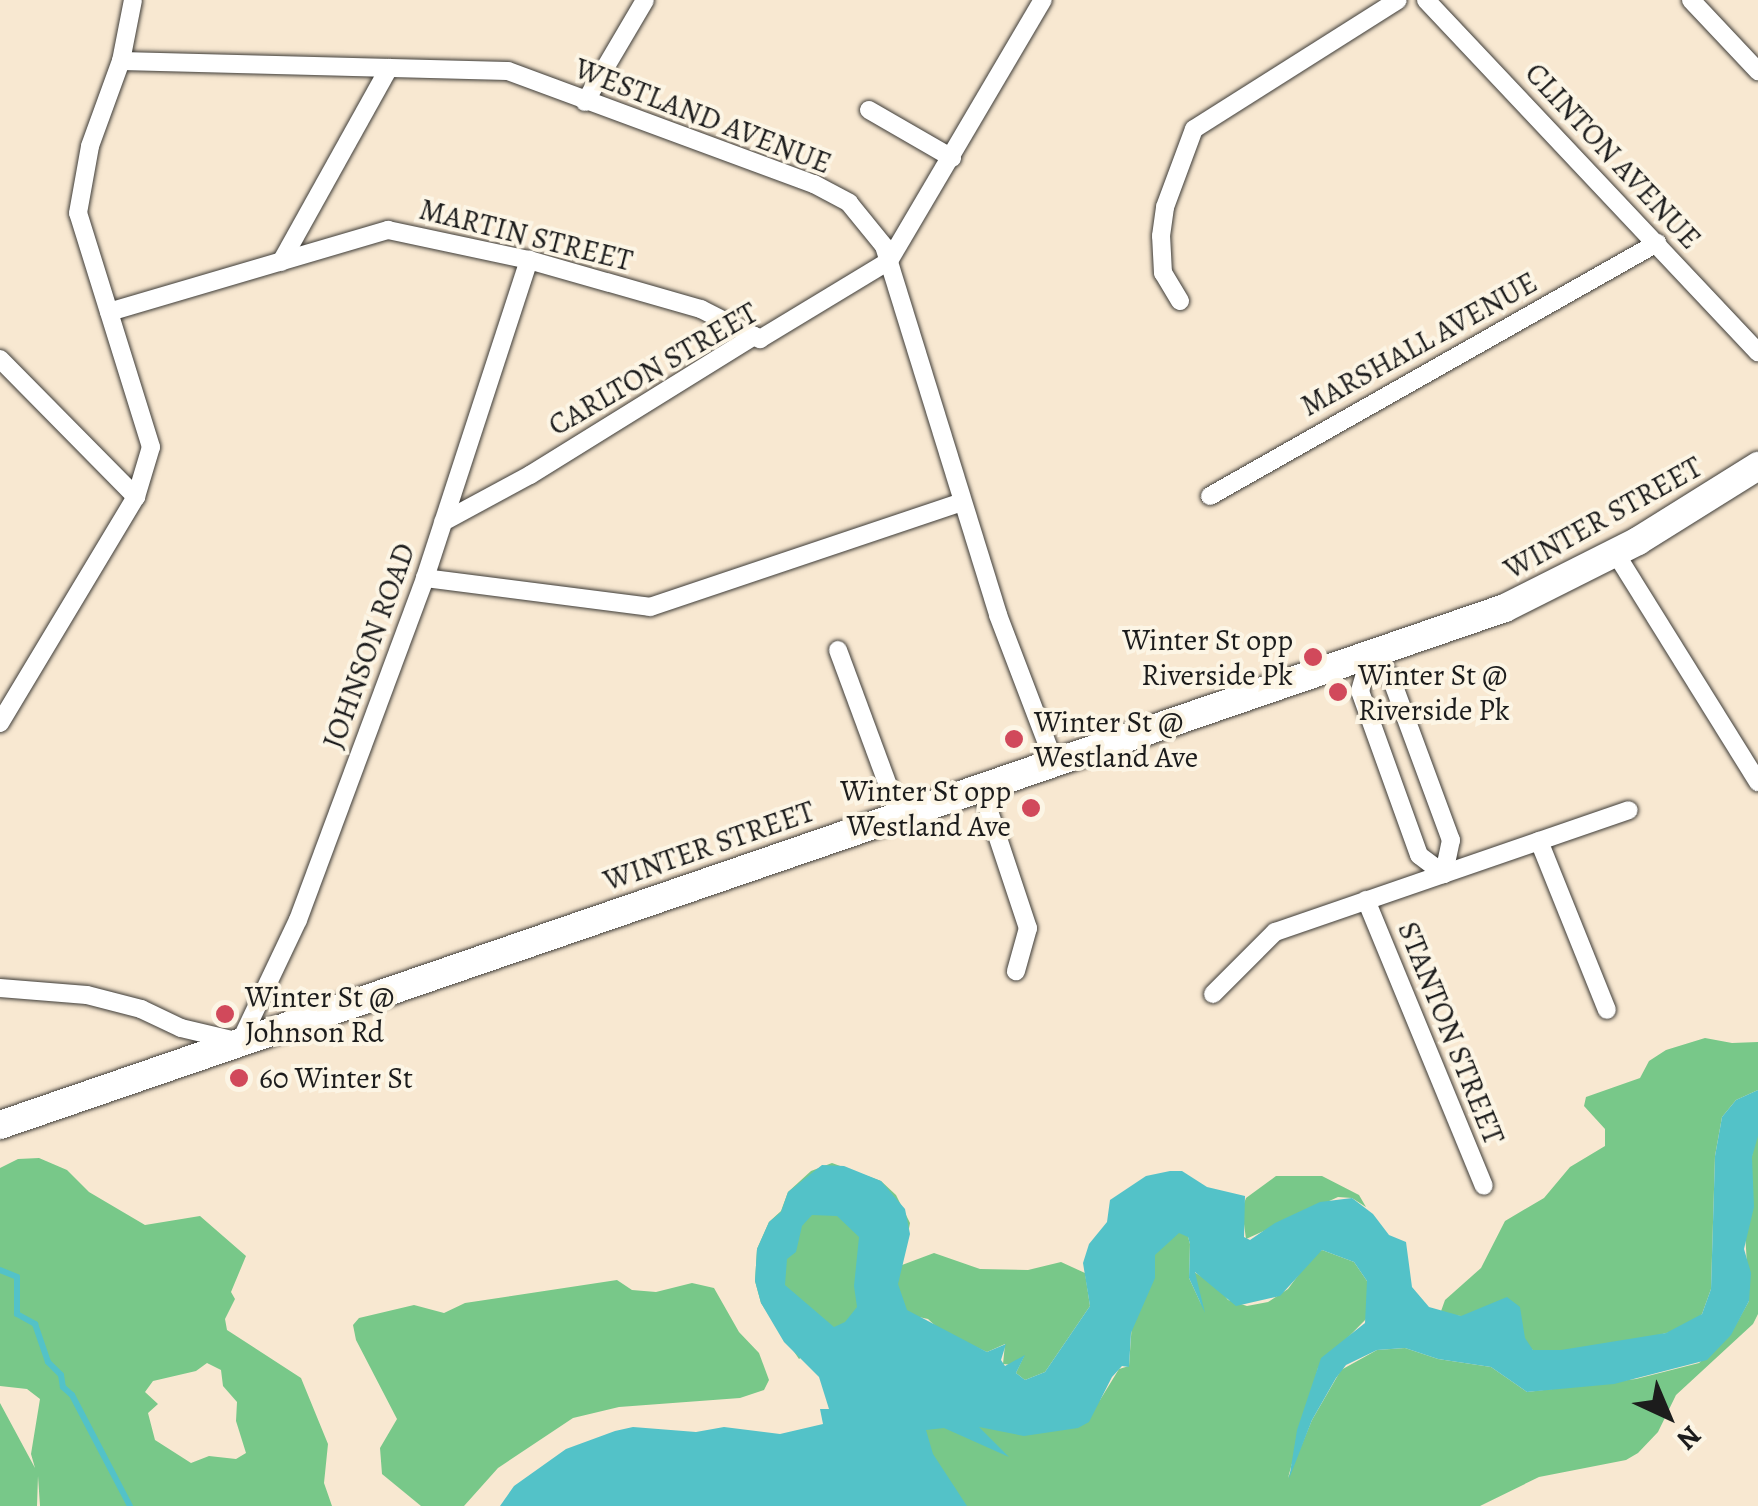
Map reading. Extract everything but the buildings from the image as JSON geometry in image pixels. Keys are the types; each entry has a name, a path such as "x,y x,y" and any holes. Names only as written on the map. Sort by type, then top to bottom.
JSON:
{"main road":[{"name":"WINTER STREET","path":"0,1125 1538,595 1616,554 1758,466"}],"street":[{"path":"0,723 136,497 151,448 78,212 90,146 121,60 133,0"},
{"path":"585,102 646,0"},
{"path":"1180,301 1164,273 1161,236 1165,207 1194,129 1398,0"},
{"name":"CLINTON AVENUE","path":"1426,0 1758,352"},
{"path":"1692,0 1758,72"},
{"path":"889,261 952,158 1035,3"},
{"name":"WESTLAND AVENUE","path":"121,60 508,70 834,194 862,215 889,261 998,615 1054,762"},
{"path":"281,262 389,68"},
{"path":"869,110 952,158"},
{"name":"MARTIN STREET","path":"109,312 388,230 529,260 702,308 754,336"},
{"name":"MARSHALL AVENUE","path":"1210,496 1656,243"},
{"name":"JOHNSON ROAD","path":"240,1042 298,920 425,578 529,260"},
{"name":"CARLTON STREET","path":"442,522 530,474 754,336 760,339 889,261"},
{"path":"0,359 136,497"},
{"path":"425,578 650,607 962,502"},
{"path":"1616,554 1758,782"},
{"path":"838,650 899,815"},
{"path":"1371,653 1391,678 1451,840 1444,874"},
{"path":"1371,653 1360,691 1420,854 1444,874"},
{"path":"0,680 19,692"},
{"path":"981,787 1028,928 1016,971"},
{"path":"1213,994 1275,932 1630,810"},
{"path":"1539,841 1606,1010"},
{"name":"STANTON STREET","path":"1366,900 1484,1186"},
{"path":"0,988 87,994 141,1009 181,1028 240,1042"}],"green space":[{"path":"1705,1038 1758,1042 1758,1090 1736,1100 1722,1117 1715,1156 1711,1289 1702,1314 1686,1328 1556,1361 1461,1316 1440,1314 1445,1300 1481,1268 1505,1221 1544,1198 1570,1167 1605,1146 1605,1129 1584,1106 1586,1097 1640,1078 1649,1061 1666,1050"},
{"path":"1758,1113 1758,1314 1753,1324 1676,1395 1658,1432 1638,1453 1626,1460 1539,1477 1480,1506 963,1506 948,1494 891,1369 1100,1400 1119,1369 1129,1366 1135,1278 1182,1214 1190,1244 1189,1278 1201,1304 1194,1272 1217,1286 1228,1300 1247,1306 1268,1302 1288,1289 1314,1254 1322,1250 1354,1262 1367,1281 1368,1317 1318,1368 1288,1478 1312,1420 1341,1370 1377,1350 1405,1348 1438,1359 1491,1367 1527,1392 1636,1379 1699,1363 1730,1335 1749,1301 1744,1213"},
{"path":"39,1158 67,1170 89,1192 145,1225 200,1216 246,1256 231,1292 235,1299 225,1319 227,1330 301,1378 328,1444 324,1483 332,1506 40,1506 38,1476 37,1506 0,1506 0,1403 35,1468 31,1454 40,1399 27,1389 0,1386 0,1168 18,1159","holes":["207,1363 221,1370 223,1386 237,1402 236,1421 246,1453 236,1459 209,1456 191,1463 155,1440 148,1413 158,1404 145,1392 153,1381 196,1371"]},
{"path":"832,1163 881,1181 896,1195 910,1223 902,1265 934,1253 980,1269 1028,1270 1061,1262 1085,1273 1090,1306 1045,1372 1025,1380 1016,1373 1024,1356 1013,1365 1003,1364 1005,1344 987,1352 941,1331 928,1319 868,1306 799,1359 761,1303 755,1281 757,1249 788,1192 811,1171"},
{"path":"1276,1176 1322,1176 1359,1195 1366,1207 1352,1198 1338,1197 1246,1239 1242,1209 1246,1198"},
{"path":"617,1280 632,1290 656,1292 692,1283 714,1288 739,1332 759,1353 769,1380 764,1390 740,1398 619,1407 573,1418 498,1468 464,1506 421,1506 382,1474 380,1448 397,1419 356,1340 353,1325 359,1318 414,1305 444,1313 465,1303"}],"water":[{"path":"1758,1090 1758,1136 1752,1157 1754,1207 1744,1249 1751,1273 1749,1301 1731,1335 1707,1360 1614,1384 1527,1392 1491,1367 1438,1359 1405,1348 1377,1350 1346,1365 1336,1378 1312,1420 1289,1479 1297,1430 1321,1358 1365,1323 1367,1281 1354,1262 1322,1250 1280,1296 1236,1306 1195,1272 1205,1313 1189,1278 1188,1237 1179,1233 1155,1255 1155,1278 1131,1333 1129,1367 1122,1366 1112,1377 1089,1422 1078,1428 1024,1436 979,1427 1009,1457 944,1428 926,1430 933,1454 967,1506 500,1506 514,1486 566,1449 615,1431 633,1427 696,1432 724,1427 780,1434 823,1424 820,1409 829,1409 819,1377 784,1342 761,1303 755,1281 757,1249 769,1222 781,1212 788,1192 822,1165 844,1166 881,1181 905,1209 910,1234 898,1284 907,1310 987,1352 1006,1344 1001,1360 1005,1366 1025,1355 1016,1373 1025,1380 1045,1372 1090,1306 1083,1263 1089,1244 1107,1222 1110,1200 1146,1176 1170,1171 1182,1171 1207,1187 1245,1196 1244,1237 1250,1240 1275,1223 1320,1202 1352,1198 1373,1214 1389,1235 1406,1242 1412,1287 1429,1307 1461,1316 1507,1297 1520,1307 1525,1338 1533,1350 1561,1350 1666,1333 1702,1314 1711,1289 1715,1156 1722,1117 1736,1100","holes":["812,1215 837,1216 859,1237 854,1286 857,1307 845,1322 834,1327 785,1285 787,1259 796,1252 802,1226"]}],"waterway":[{"path":"0,1270 17,1277 17,1314 35,1324 48,1362 61,1375 63,1387 72,1395 130,1506"}],"place":[{"name":"Winter St opp Riverside Pk","path":"1313,657"},
{"name":"Winter St @ Riverside Pk","path":"1338,692"},
{"name":"Winter St @ Westland Ave","path":"1014,739"},
{"name":"Winter St opp Westland Ave","path":"1031,808"},
{"name":"Winter St @ Johnson Rd","path":"225,1014"},
{"name":"60 Winter St","path":"239,1078"}]}
